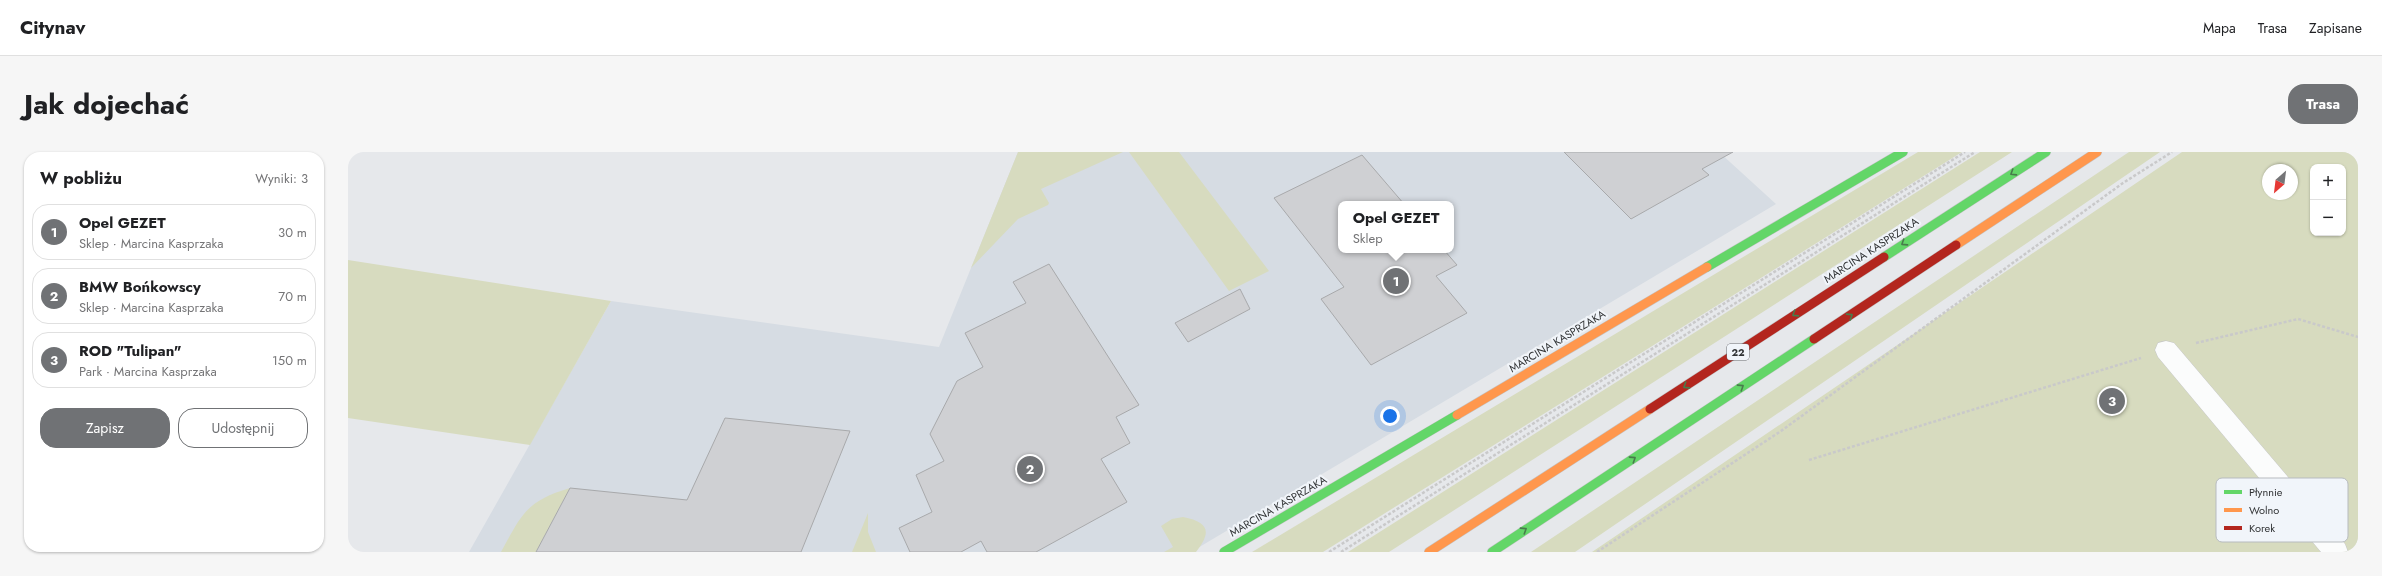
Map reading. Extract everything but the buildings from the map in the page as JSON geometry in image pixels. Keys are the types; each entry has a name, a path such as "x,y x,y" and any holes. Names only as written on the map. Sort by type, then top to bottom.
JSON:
{"main road":[{"name":"MARCINA KASPRZAKA","path":"1224,552 1904,152"},
{"name":"MARCINA KASPRZAKA","path":"1429,552 2046,152"},
{"path":"1492,552 2098,152"}],"street":[{"path":"2166,350 2274,478"},
{"path":"2328,542 2336,552"}],"path":[{"path":"1328,552 1965,152"},
{"path":"1341,552 1975,152"},
{"path":"1597,552 1781,431 2123,183 2172,152"},
{"path":"1809,460 2166,350 2298,319 2358,337"}],"shaded area":[{"path":"1018,152 1719,152 1776,204 1191,552 469,552 611,301 939,347"}],"green space":[{"path":"1018,152 1123,152 1041,189 1049,203 1048,205 1018,219 971,268"},
{"path":"1129,152 1179,152 1269,271 1229,291"},
{"path":"1918,152 1962,152 1323,552 1252,552"},
{"path":"1980,152 2012,152 1389,552 1348,552"},
{"path":"2129,152 2160,152 1575,552 1531,552"},
{"path":"2182,152 2358,152 2358,552 1592,552"},
{"path":"348,260 611,301 530,445 348,418"},
{"path":"570,488 536,552 501,552 520,518 534,504 555,493"},
{"path":"868,513 868,532 876,552 852,552"},
{"path":"1183,517 1192,519 1203,525 1206,533 1201,545 1196,552 1164,552 1173,547 1161,526 1172,519"}],"traffic: fast":[{"path":"1707,267 1903,152"},
{"path":"1884,257 2046,152"},
{"path":"1492,552 1814,339"},
{"path":"1224,552 1457,415"}],"traffic: slow":[{"path":"1956,245 2097,152"},
{"path":"1457,415 1707,267"},
{"path":"1429,552 1650,409"}],"traffic: jam":[{"path":"1814,339 1956,245"},
{"path":"1650,409 1884,257"}],"place":[{"name":"Opel GEZET","path":"1396,281"},
{"name":"ROD \"Tulipan\"","path":"2112,401"},
{"name":"BMW Bońkowscy","path":"1030,469"}]}
